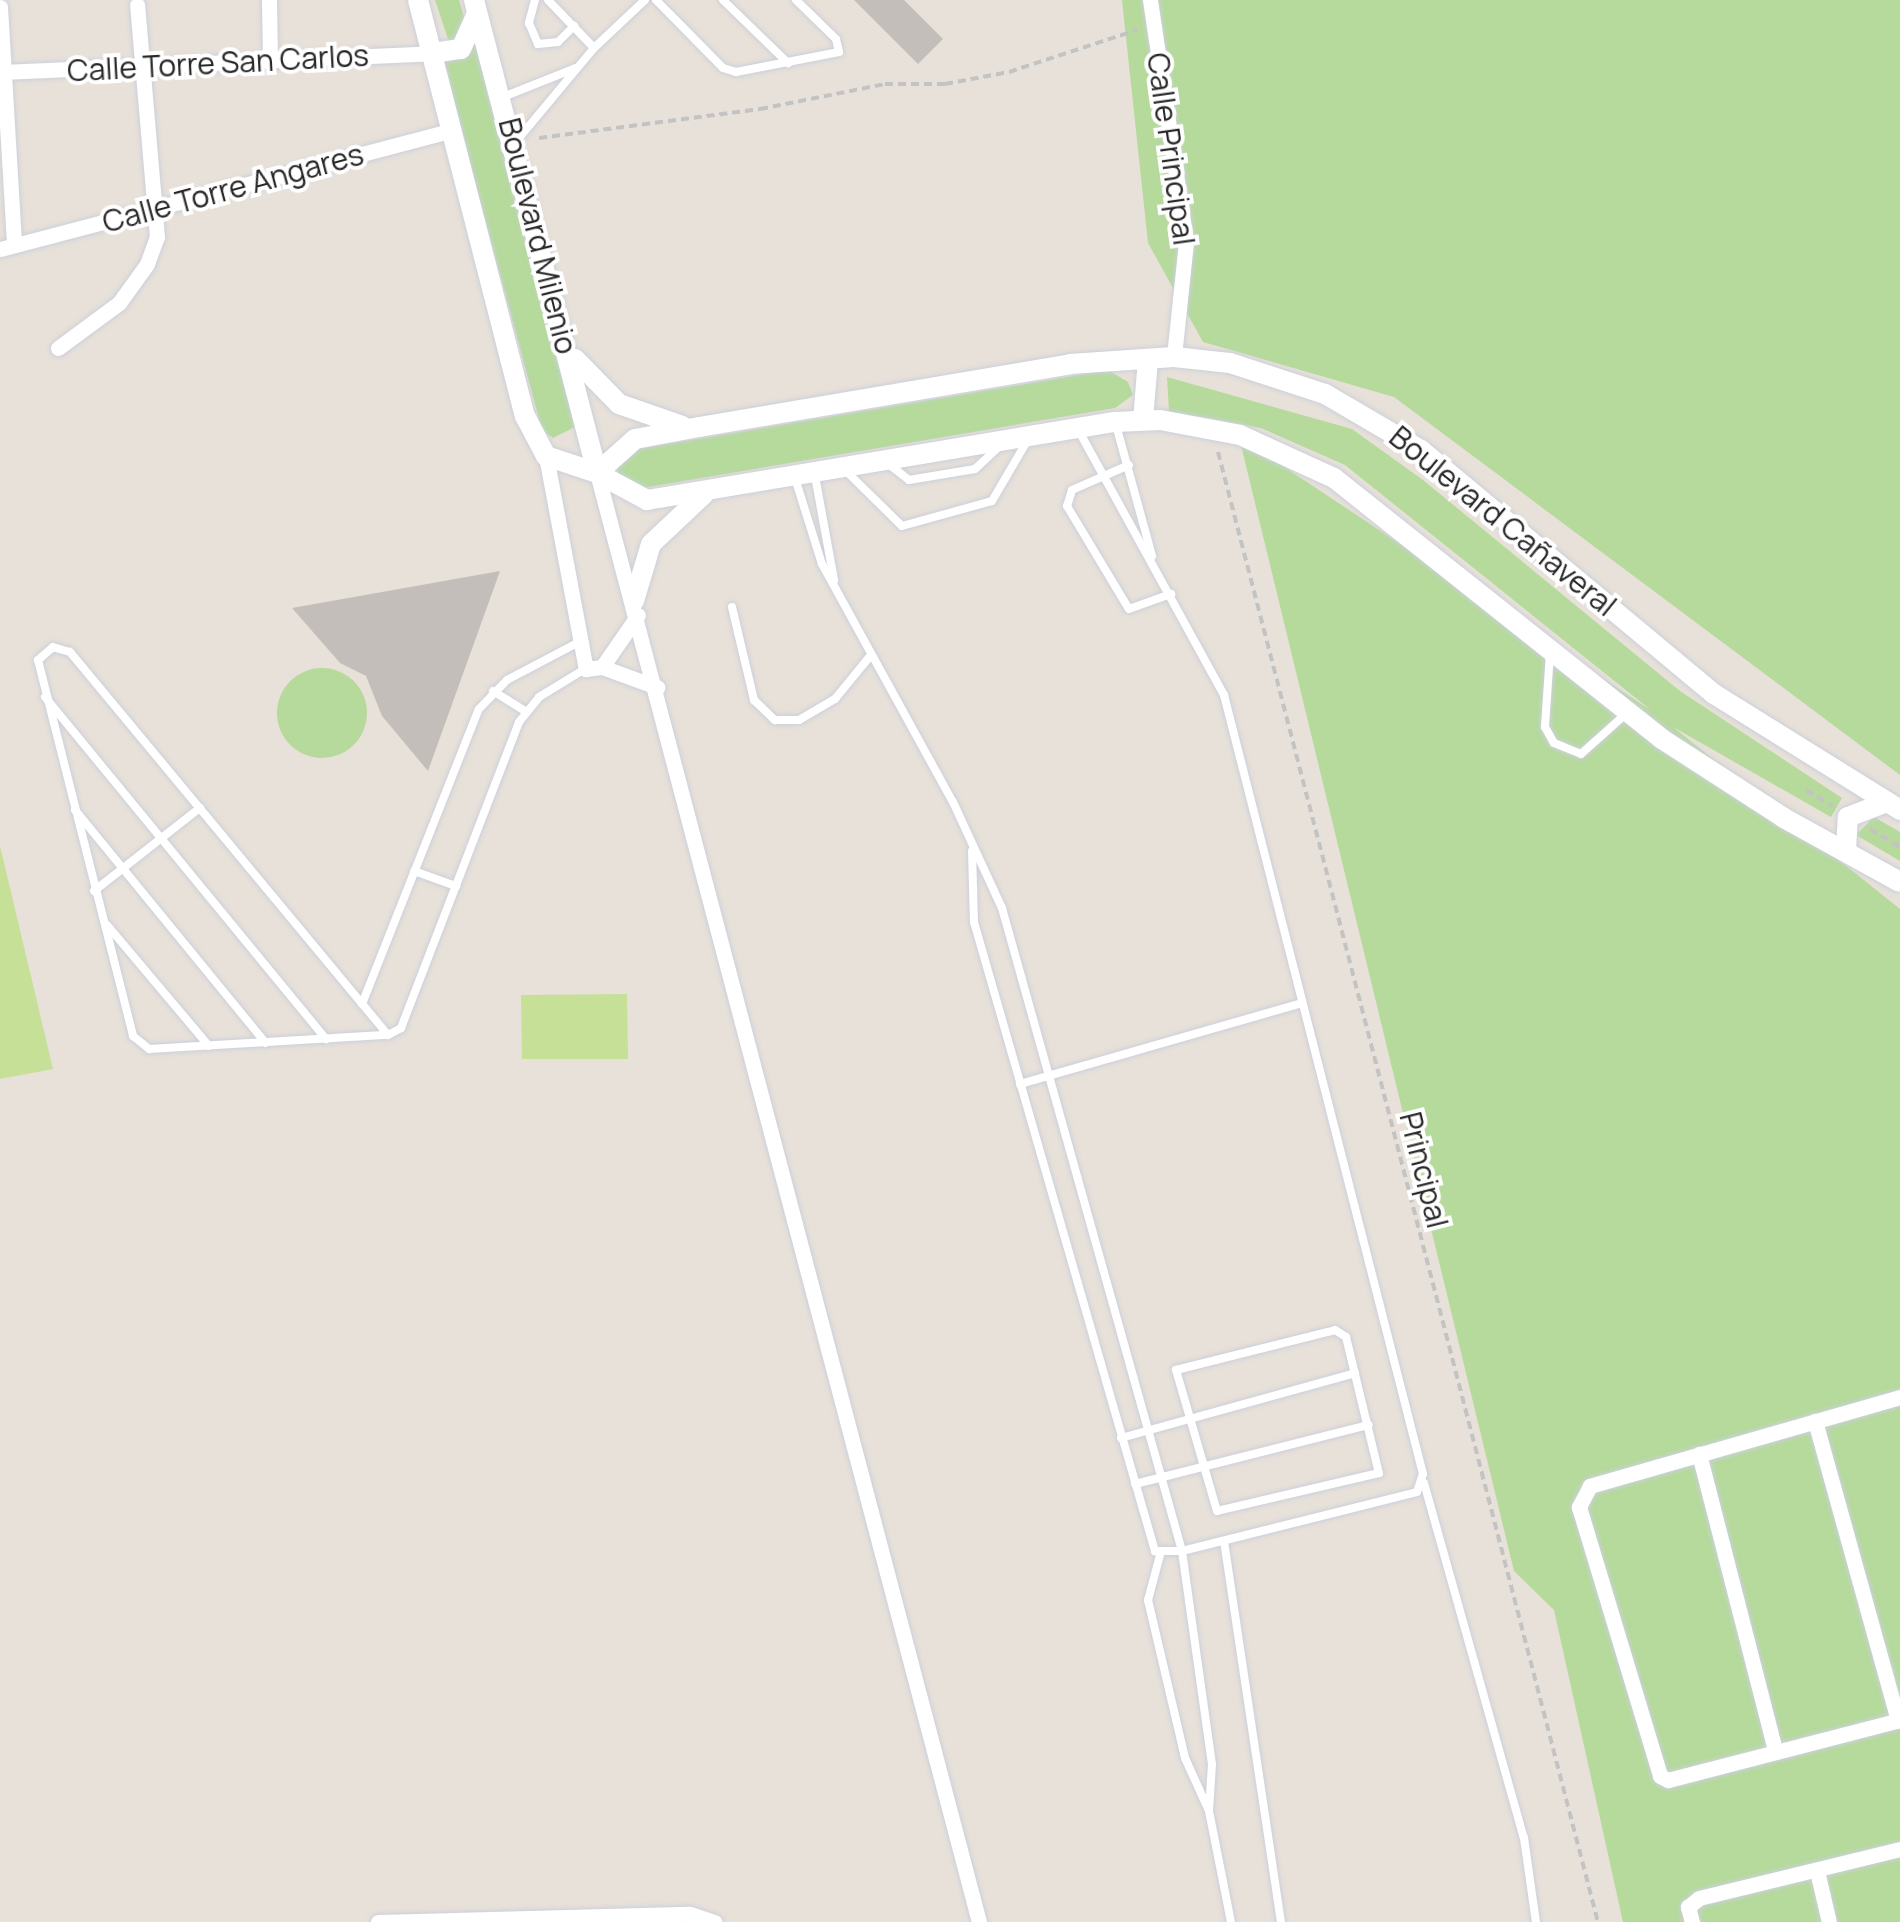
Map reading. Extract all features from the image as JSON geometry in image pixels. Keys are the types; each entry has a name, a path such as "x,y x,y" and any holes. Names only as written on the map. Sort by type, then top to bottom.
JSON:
{"street":[{"path":"269,0 270,60"},
{"name":"Boulevard Milenio","path":"418,0 524,416 546,456"},
{"name":"Calle Principal","path":"1150,0 1186,242 1174,357"},
{"path":"58,348 119,303 147,264 157,237 137,5"},
{"path":"432,53 466,45 476,5"},
{"name":"Boulevard Milenio","path":"476,5 597,473"},
{"path":"0,7 7,247"},
{"name":"Calle Torre San Carlos","path":"4,72 432,53"},
{"name":"Calle Torre Angares","path":"7,247 451,131"},
{"path":"565,341 579,366 619,404 671,425 699,427"},
{"name":"Boulevard Cañaveral","path":"597,473 635,439 1070,364 1174,357 1278,377 1375,419 1470,488 1714,694 1893,806"},
{"path":"1143,420 1148,359"},
{"path":"656,687 594,668 579,642 546,456 597,473 647,500 1116,422 1143,420 1212,428 1334,478 1628,712 1726,782 1900,882"},
{"path":"597,473 636,608 980,1922"},
{"path":"594,668 636,608 651,544 691,501 718,486"},
{"path":"1846,850 1848,817 1893,806"},
{"path":"1815,1421 1899,1720 1668,1780 1660,1776 1579,1507 1590,1486 1699,1454 1815,1421 1900,1397"},
{"path":"1699,1454 1775,1751"},
{"path":"1692,1922 1688,1906 1699,1898 1900,1850"},
{"path":"1817,1871 1830,1922"},
{"path":"378,1922 690,1914 715,1922"}],"lane":[{"path":"535,0 529,23 538,44 558,42 574,26"},
{"path":"548,0 594,48"},
{"path":"514,144 594,48 645,0"},
{"path":"656,0 729,72 788,64 840,48 796,0"},
{"path":"724,0 788,64"},
{"path":"503,98 580,67"},
{"path":"1116,422 1152,556"},
{"path":"1076,428 1152,556 1224,695 1299,1004 1424,1482 1524,1838 1536,1922"},
{"path":"840,466 902,526 992,501 1030,435"},
{"path":"1129,464 1072,490 1067,506 1129,609 1137,612 1171,594"},
{"path":"804,472 810,534 871,655 953,802 972,852 996,891 1182,1552 1212,1764 1209,1811"},
{"path":"804,472 835,585"},
{"path":"732,607 754,700 775,720 799,720 836,700 871,655"},
{"path":"362,1004 478,709 493,692 579,642"},
{"path":"1550,648 1545,727 1554,743 1581,754 1628,712"},
{"path":"388,1035 66,649 46,650 38,660 42,693 135,1041 149,1048 388,1035 404,1024 525,712 594,668"},
{"path":"493,692 525,712"},
{"path":"42,693 326,1040"},
{"path":"72,806 266,1042"},
{"path":"94,891 200,808"},
{"path":"972,852 974,922 1135,1484 1160,1555 1148,1600 1184,1758 1209,1811 1232,1922"},
{"path":"414,871 456,886"},
{"path":"104,922 209,1046"},
{"path":"1020,1084 1299,1004"},
{"path":"1339,1330 1355,1374 1369,1425 1376,1476 1222,1513 1211,1504 1175,1372 1182,1365 1339,1330"},
{"path":"1122,1438 1355,1374"},
{"path":"1135,1484 1369,1425"},
{"path":"1160,1555 1412,1494 1424,1482"},
{"path":"1224,1541 1282,1922"}],"path":[{"path":"539,138 760,109 884,84 961,80 1010,72 1154,24"},
{"name":"Principal","path":"1212,428 1598,1922"}],"green space":[{"path":"435,0 459,0 469,35 449,42"},
{"path":"1122,0 1900,0 1900,775 1394,397 1203,342 1148,243"},
{"path":"477,40 577,426 553,438 542,430 440,52 471,51"},
{"path":"1108,370 1128,382 1133,395 1115,408 637,489 621,482 616,466 631,450"},
{"path":"1167,377 1352,429 1423,480 1680,691 1842,798 1831,817 1673,727 1900,909 1900,1922 1623,1922 1554,1610 1514,1571 1239,437 1652,711 1345,465 1261,428 1169,411"},
{"path":"322,668 339,671 354,681 364,696 364,730 354,745 339,755 322,758 305,755 290,745 280,730 277,713 280,696 290,681 305,671"},
{"path":"1874,817 1900,832 1900,861 1856,835"},
{"path":"0,846 53,1069 0,1079"},
{"path":"627,994 628,1059 522,1059 521,995"}],"building":[{"path":"854,0 904,0 943,39 918,64"},
{"path":"500,571 428,771 382,716 366,676 340,663 292,608"}]}
